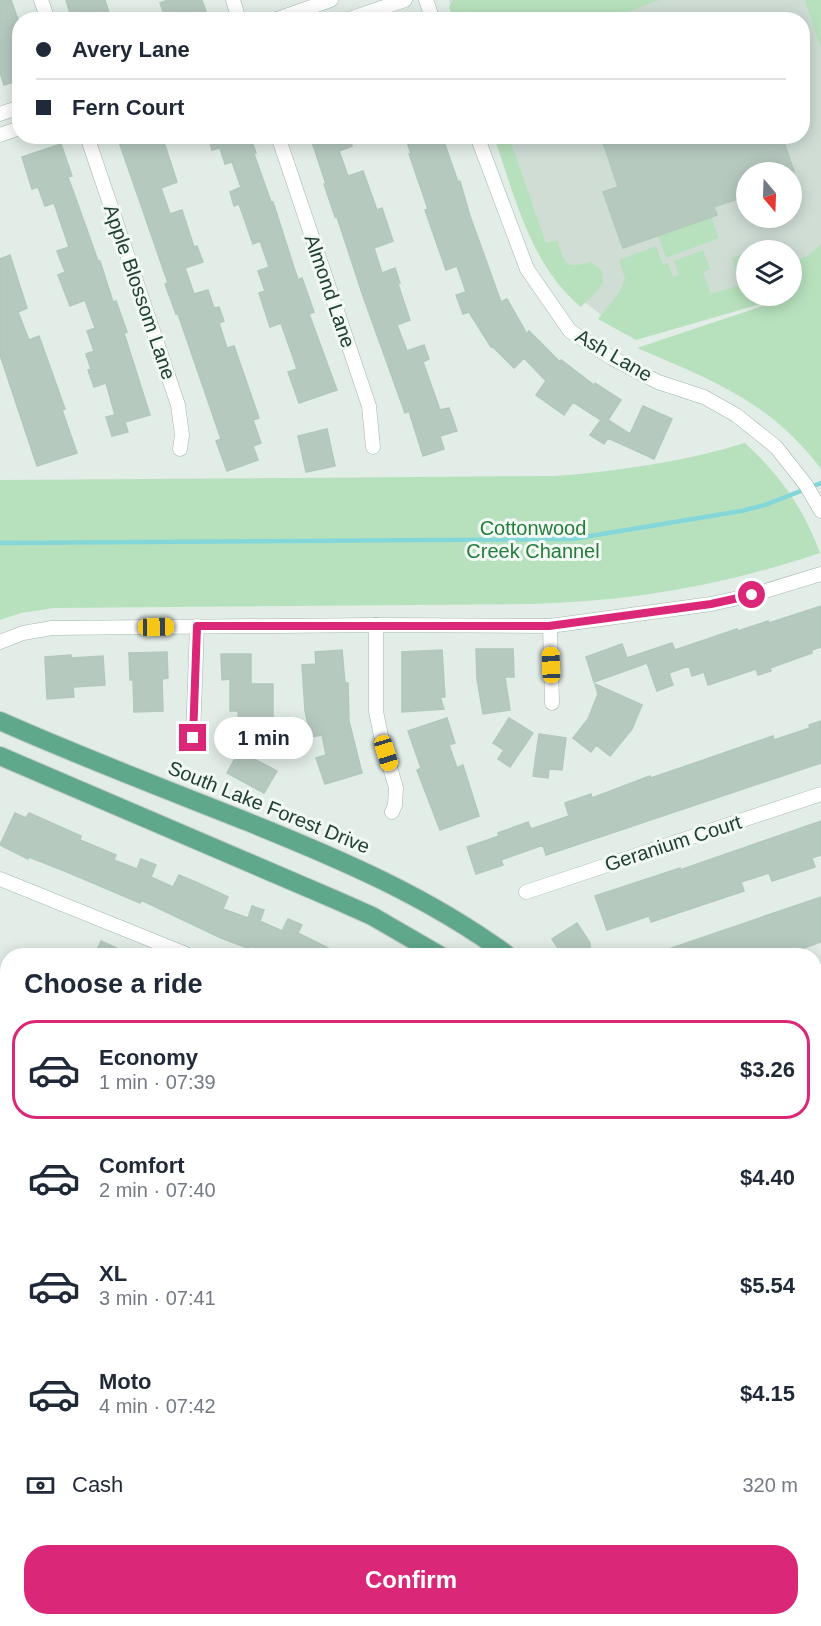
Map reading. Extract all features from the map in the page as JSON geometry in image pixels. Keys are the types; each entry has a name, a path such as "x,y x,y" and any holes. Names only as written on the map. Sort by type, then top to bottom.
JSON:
{"main road":[{"name":"South Lake Forest Drive","path":"0,721 338,858 429,903 499,948"},
{"path":"0,756 372,916 427,948"}],"street":[{"path":"296,12 330,0"},
{"path":"370,12 405,0"},
{"name":"Apple Blossom Lane","path":"90,144 178,405 182,435 180,449"},
{"name":"Almond Lane","path":"281,144 369,406 373,447"},
{"name":"Ash Lane","path":"480,144 527,269 570,331 612,358 658,382 705,396 736,415 776,447 806,485 821,512"},
{"path":"0,642 23,633 52,627 549,626 711,604 752,595 821,574"},
{"path":"376,625 376,711 396,788 395,806 392,812"},
{"path":"193,738 197,626"},
{"path":"549,626 552,703"},
{"name":"Geranium Court","path":"526,892 821,794"},
{"path":"0,879 163,948"}],"shaded area":[{"path":"449,0 821,0 821,263 808,289 802,291 802,240 736,240 736,303 609,321 568,289 544,257 500,144 810,144 810,12 453,12"}],"green space":[{"path":"453,0 659,0 628,12 451,12 449,7"},
{"path":"805,0 821,0 821,49 810,12"},
{"path":"496,144 511,144 546,243 557,240 564,260 571,265 591,262 602,271 603,282 581,307 563,290 549,271 517,206"},
{"path":"711,217 719,238 666,258 658,236"},
{"path":"821,244 821,469 782,426 761,410 715,383 637,348 762,306 802,306 802,258 808,256"},
{"path":"656,246 663,264 668,263 673,277 679,275 674,261 703,250 710,269 703,272 711,294 736,286 736,306 753,306 636,340 598,319 619,293 625,279 619,260"},
{"path":"736,257 736,272 732,258"},
{"name":"Cottonwood Creek Channel","path":"745,443 790,493 820,553 713,583 604,600 530,604 54,608 21,613 0,620 0,480 555,476 651,465"}],"building":[{"path":"0,0 11,0 15,12 12,12 12,82 4,85 0,73"},
{"path":"66,0 105,0 109,12 70,12"},
{"path":"168,0 202,0 206,12 163,12 160,3"},
{"path":"61,144 72,176 68,177 113,302 116,301 127,332 124,333 150,415 125,422 128,432 112,436 106,417 115,415 106,383 94,387 88,370 91,369 86,354 94,351 87,331 95,328 85,300 70,306 58,275 65,272 57,251 69,247 54,203 45,206 38,187 32,189 22,157"},
{"path":"120,144 165,144 177,182 161,188 170,214 182,210 194,247 197,246 203,262 185,268 194,294 208,290 214,308 219,307 224,321 219,323 227,348 234,346 259,418 253,420 261,443 253,446 258,460 227,471 216,441 221,439 178,314 176,314 165,284 168,283"},
{"path":"210,144 253,144 256,153 254,154 271,202 273,202 298,280 302,278 314,312 309,314 337,390 299,403 288,372 297,369 281,323 270,327 259,293 265,291 258,271 269,267 260,241 253,244 239,204 234,206 230,192 241,187 232,162 225,164 220,148 212,150"},
{"path":"313,144 351,144 352,146 339,151 348,176 363,171 377,210 382,208 393,241 374,248 382,273 395,268 400,283 398,284 410,320 397,325 407,351 424,345 429,359 423,362 440,410 449,408 457,431 440,436 444,449 423,456 409,411 405,413 363,296 324,184 326,184"},
{"path":"408,144 445,144 458,182 460,181 501,302 507,299 527,334 529,331 560,362 561,360 594,385 595,383 621,400 608,420 630,434 643,406 672,419 654,459 608,438 604,444 590,435 601,420 573,402 564,415 536,395 546,381 524,358 514,368 491,347 469,312 463,314 456,295 466,292 457,266 446,270 425,210 428,209 409,154 411,154"},
{"path":"604,144 785,144 791,162 736,162 736,200 714,207 717,215 623,248 603,192 618,187"},
{"path":"10,255 27,308 18,312 29,340 39,336 65,409 62,410 77,453 37,466 0,355 0,259"},
{"path":"327,429 335,466 306,472 298,436"},
{"path":"821,606 821,647 812,650 812,653 770,668 771,671 758,675 756,669 708,685 704,672 692,676 689,666 669,673 673,685 657,691 647,663 594,682 586,657 622,644 627,658 672,643 675,650 737,629 738,631 768,621 769,623"},
{"path":"476,649 513,649 514,677 505,677 510,710 483,714 477,679"},
{"path":"342,650 345,683 348,683 349,721 362,773 325,784 316,758 326,755 322,735 311,737 305,711 302,665 316,664 315,652"},
{"path":"442,650 445,697 440,697 444,709 402,712 402,652"},
{"path":"167,652 168,678 162,679 163,711 134,712 129,653"},
{"path":"221,654 251,654 251,684 273,684 273,719 276,719 277,746 240,748 238,711 230,711 230,679 222,680"},
{"path":"71,655 71,658 103,656 105,685 73,687 74,697 47,699 45,657"},
{"path":"595,684 642,705 632,729 610,756 596,745 591,752 573,738 588,719 598,694"},
{"path":"447,718 455,743 449,745 457,768 463,765 479,816 440,830 417,770 421,768 408,731"},
{"path":"509,718 533,733 510,767 498,759 504,750 493,743"},
{"path":"821,721 821,763 546,855 543,845 501,860 503,865 476,874 467,847 499,836 498,833 528,822 531,829 569,816 565,803 591,794 592,798 650,776 651,778 773,736 774,740 810,728 809,725"},
{"path":"539,734 566,738 562,770 549,769 548,778 533,776"},
{"path":"239,751 277,771 264,793 227,773"},
{"path":"15,813 26,818 29,813 81,836 80,840 116,855 114,860 137,869 141,859 156,865 151,877 173,887 179,875 228,897 223,909 248,918 252,906 264,910 260,921 282,931 288,919 302,925 298,933 328,948 255,948 251,946 247,948 141,900 140,903 29,857 28,859 0,845"},
{"path":"821,821 821,855 812,858 815,867 772,881 769,873 741,882 744,891 651,922 649,916 607,930 595,896 680,868 680,870"},
{"path":"821,897 821,942 804,948 672,948"},
{"path":"577,923 590,943 590,948 558,948 552,939"},
{"path":"101,941 116,948 98,948"}],"waterway":[{"path":"0,543 572,539 741,511 765,505 821,483"}],"route":[{"path":"193,738 197,626 549,626 711,604 752,595"}]}
